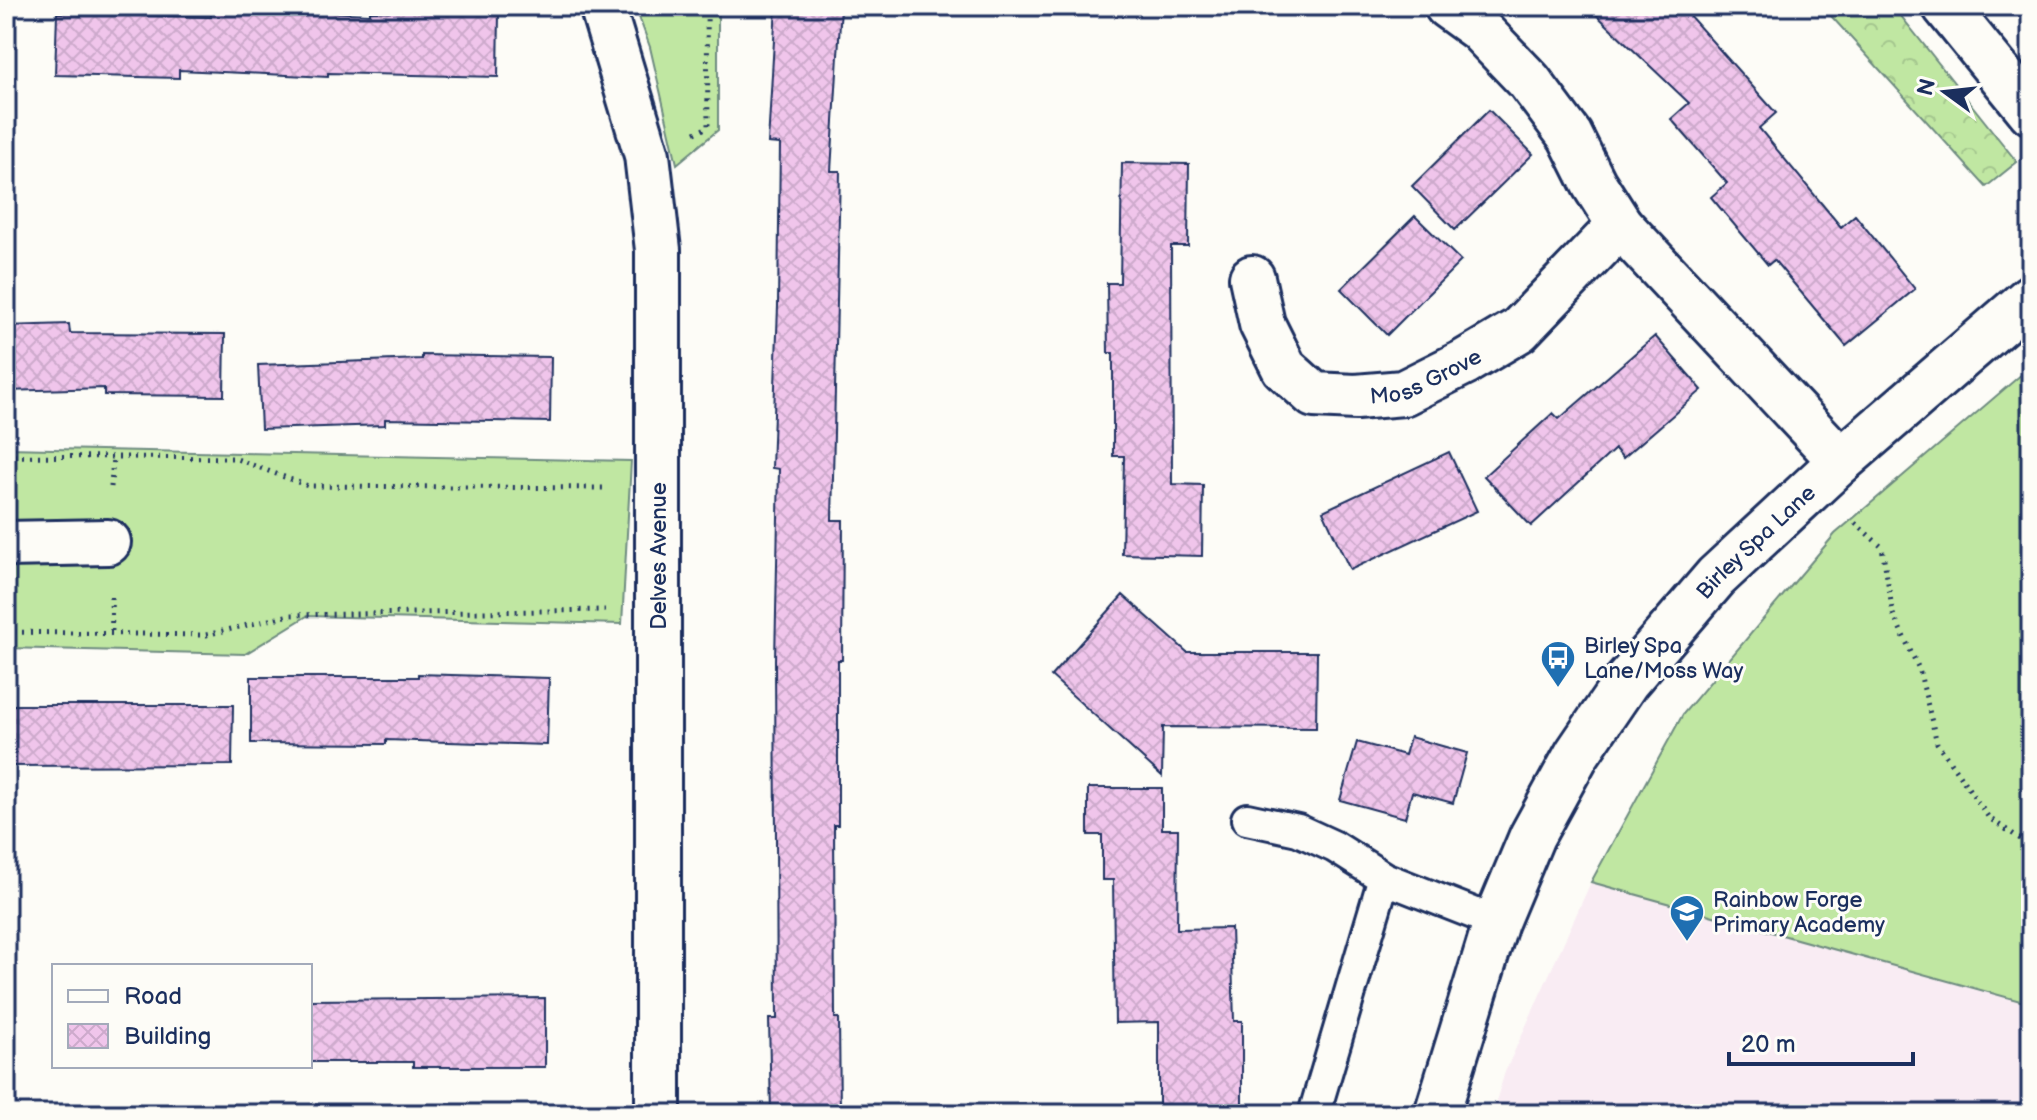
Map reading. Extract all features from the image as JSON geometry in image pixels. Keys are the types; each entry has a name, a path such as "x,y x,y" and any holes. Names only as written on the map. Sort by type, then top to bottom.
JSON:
{"street":[{"name":"Delves Avenue","path":"602,6 647,155 658,250 658,1114"},
{"path":"1447,6 1479,29 1529,81 1570,136 1594,184 1620,225 1827,474"},
{"path":"1945,6 2031,112"},
{"name":"Moss Grove","path":"1252,278 1262,324 1284,368 1314,395 1356,397 1403,393 1519,330 1620,225"},
{"name":"Birley Spa Lane","path":"1437,1114 1496,922 1539,822 1577,754 1626,682 1716,577 1827,474 2031,297"},
{"path":"6,544 108,542"}],"lane":[{"path":"1247,819 1298,830 1335,847 1384,878 1496,922"},
{"path":"1314,1114 1384,878"}],"path":[{"path":"647,155 708,127 707,6"},
{"path":"6,456 234,458 308,486 658,487"},
{"path":"1827,474 1882,547 1893,614 1919,669 1937,743 1989,818 2031,846"},
{"path":"6,632 206,635 290,615 658,609"}],"shaded area":[{"name":"Rainbow Forge Primary Academy","path":"1591,882 2031,1004 2031,1114 1492,1114 1505,1072"}],"green space":[{"path":"635,6 718,6 718,130 677,164 650,47"},
{"path":"1822,6 1893,6 2017,162 1986,187"},
{"path":"2031,370 2031,1004 1591,882 1683,714 1835,534 2023,373"},
{"path":"6,448 631,461 622,624 307,616 245,654 6,648"}],"building":[{"path":"776,6 841,6 831,171 840,171 832,520 843,520 842,660 838,660 838,825 834,825 835,1018 839,1018 840,1114 771,1114 769,1019 777,1019 775,660 779,469 772,468 780,144 768,143"},
{"path":"1587,6 1681,6 1776,113 1759,128 1841,227 1855,215 1915,289 1846,346 1774,260 1768,265 1711,197 1727,183 1671,119 1689,103"},
{"path":"211,7 370,14 370,11 499,13 498,77 328,73 328,77 179,70 179,78 55,75 57,13 211,17"},
{"path":"1489,110 1533,154 1455,230 1412,186"},
{"path":"1122,163 1189,164 1188,246 1171,246 1172,484 1203,485 1202,556 1122,554 1124,456 1113,456 1113,353 1108,353 1107,283 1120,283"},
{"path":"1415,216 1461,261 1387,335 1341,289"},
{"path":"69,324 70,333 225,334 224,396 104,395 104,388 6,391 6,326"},
{"path":"1655,336 1702,390 1623,458 1615,449 1531,526 1484,476 1553,413 1559,419"},
{"path":"422,355 551,357 550,422 385,419 385,425 261,429 258,365 422,359"},
{"path":"1449,452 1477,511 1350,570 1323,511"},
{"path":"1123,595 1187,652 1317,652 1316,728 1163,727 1162,776 1051,676"},
{"path":"418,674 549,678 547,745 386,740 386,744 251,743 251,677 418,677"},
{"path":"6,705 233,705 232,765 6,766"},
{"path":"1410,737 1467,753 1453,803 1412,792 1405,818 1340,800 1357,742 1405,755"},
{"path":"1088,788 1162,788 1162,829 1178,829 1177,929 1231,928 1234,1021 1242,1021 1242,1114 1159,1114 1159,1022 1115,1023 1113,880 1102,880 1102,835 1088,835"},
{"path":"545,998 545,1067 413,1067 413,1062 312,1062 312,1000"}],"place":[{"name":"Birley Spa Lane/Moss Way","path":"1558,689"},
{"name":"Rainbow Forge Primary Academy","path":"1687,943"}]}
